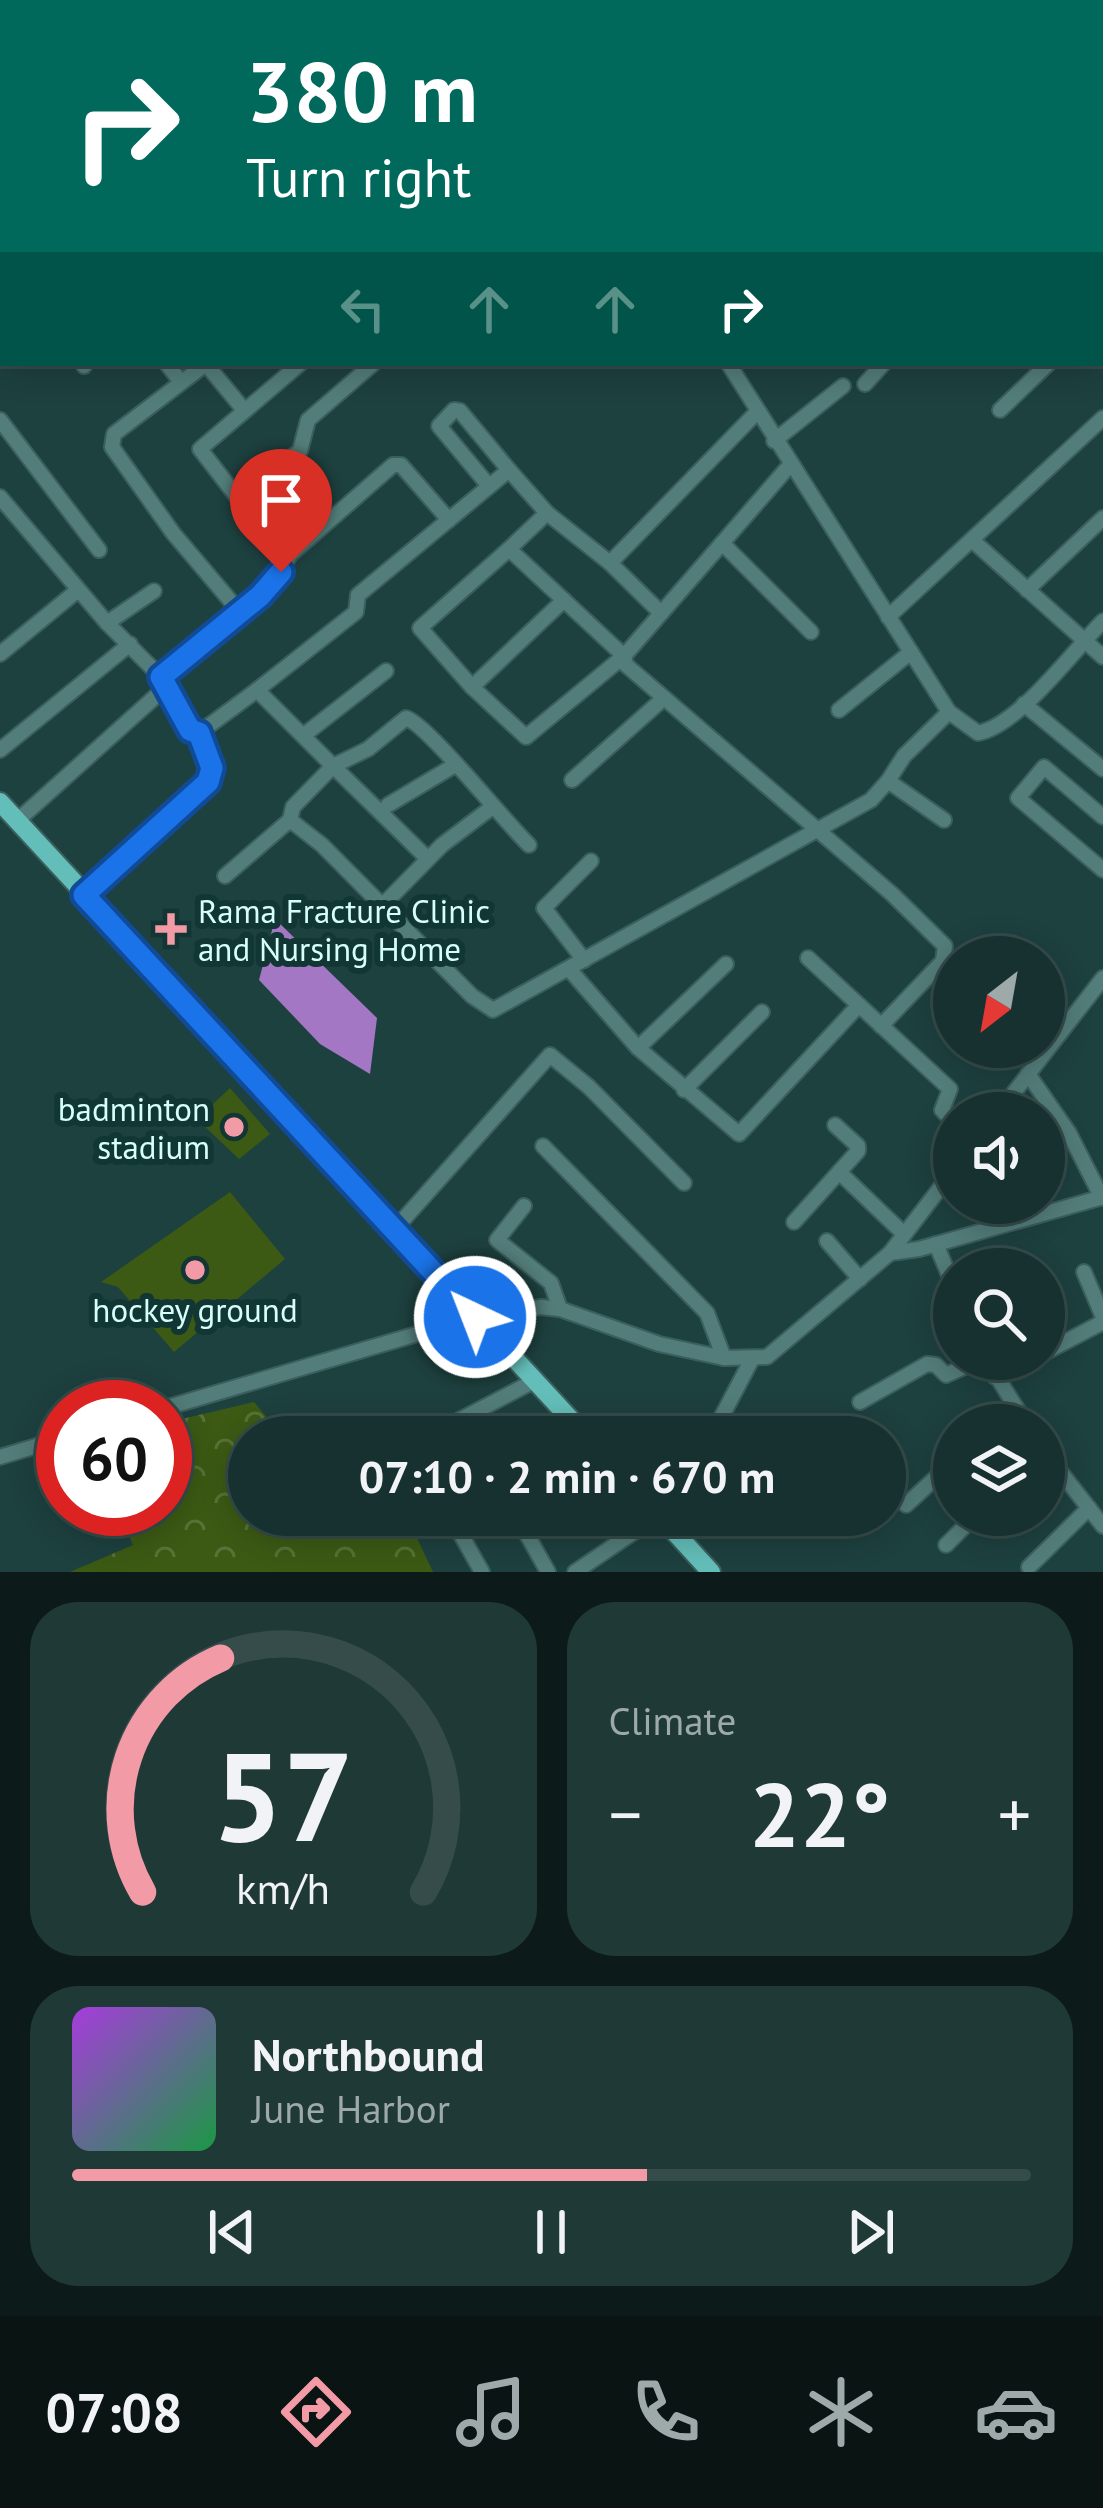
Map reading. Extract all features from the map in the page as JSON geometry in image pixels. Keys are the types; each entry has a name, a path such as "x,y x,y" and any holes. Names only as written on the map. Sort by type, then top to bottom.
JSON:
{"main road":[{"path":"0,802 566,1416"},
{"path":"679,1536 711,1572"}],"street":[{"path":"168,366 181,382"},
{"path":"202,366 113,434 112,448 173,533 239,611"},
{"path":"208,366 244,410"},
{"path":"290,555 200,449 297,366"},
{"path":"238,496 300,451 308,420 371,366"},
{"path":"730,366 950,712 983,734 1024,704 1103,621"},
{"path":"865,384 881,366"},
{"path":"1000,410 1045,366"},
{"path":"774,441 843,386"},
{"path":"489,486 439,426 454,410 460,411 547,513 610,563 662,613"},
{"path":"610,563 756,413"},
{"path":"888,617 1103,418"},
{"path":"0,420 99,550"},
{"path":"17,821 281,572 290,555 397,464 448,520"},
{"path":"547,513 420,628 472,687 526,737 624,656 790,465"},
{"path":"199,733 356,611 358,595 508,470"},
{"path":"0,497 164,682 190,730 199,733"},
{"path":"1028,590 1103,518"},
{"path":"972,540 1103,657"},
{"path":"722,543 811,632"},
{"path":"509,549 624,656 626,665 892,894 945,946 943,961 881,1026"},
{"path":"0,654 79,590"},
{"path":"107,623 154,591"},
{"path":"472,687 564,600"},
{"path":"0,750 130,644"},
{"path":"839,710 911,652"},
{"path":"304,735 386,671"},
{"path":"257,690 428,860"},
{"path":"572,780 664,698"},
{"path":"1024,704 1103,769"},
{"path":"290,820 312,836 486,1008 499,1009 871,800 910,749 950,712"},
{"path":"225,876 290,820 293,807 333,766 368,749 400,720 410,718 529,845"},
{"path":"84,895 208,782 212,768 199,733"},
{"path":"388,805 455,765"},
{"path":"1103,817 1047,768 1041,768 1018,798 1103,870"},
{"path":"889,781 944,820"},
{"path":"381,907 491,808"},
{"path":"584,960 544,908 591,860"},
{"path":"808,958 950,1092"},
{"path":"638,1048 726,964"},
{"path":"569,969 638,1048 739,1134 859,1005"},
{"path":"1065,1021 1103,978"},
{"path":"684,1090 762,1012"},
{"path":"394,1230 550,1055 589,1087 684,1183"},
{"path":"1014,1092 1030,1068"},
{"path":"890,1253 1103,1198 1069,1132 1028,1074"},
{"path":"794,1222 858,1149 835,1125"},
{"path":"544,1146 707,1313 721,1347"},
{"path":"839,1172 904,1234"},
{"path":"524,1205 497,1240 556,1298 617,1331 721,1347 752,1359 778,1350 890,1253 933,1197"},
{"path":"827,1241 860,1279"},
{"path":"936,1244 938,1248"},
{"path":"1065,1341 1103,1320 1084,1272"},
{"path":"192,1400 475,1317 541,1307 556,1298"},
{"path":"722,1416 752,1359"},
{"path":"860,1402 933,1365"},
{"path":"467,1416 534,1381"},
{"path":"0,1457 36,1446"},
{"path":"1065,1478 1103,1526"},
{"path":"906,1505 933,1480"},
{"path":"1029,1567 1089,1508"},
{"path":"462,1536 482,1572"},
{"path":"528,1536 548,1572"},
{"path":"575,1572 630,1536"},
{"path":"946,1545 955,1536"}],"green space":[{"name":"badminton stadium","path":"230,1088 270,1134 239,1159 197,1119"},
{"name":"hockey ground","path":"230,1192 285,1259 174,1352 118,1287 101,1282"},
{"path":"254,1402 266,1416 228,1416 228,1536 416,1536 433,1572 70,1572 133,1545 129,1536 192,1536 192,1417"}],"shaded area":[{"path":"275,919 377,1018 370,1074 320,1044 259,980"}],"place":[{"name":"Rama Fracture Clinic and Nursing Home","path":"171,929"},
{"name":"badminton stadium","path":"234,1127"},
{"name":"hockey ground","path":"195,1270"}],"route":[{"path":"281,572 260,596 161,677 190,730 199,733 212,775 204,789 84,895 475,1317"}]}
